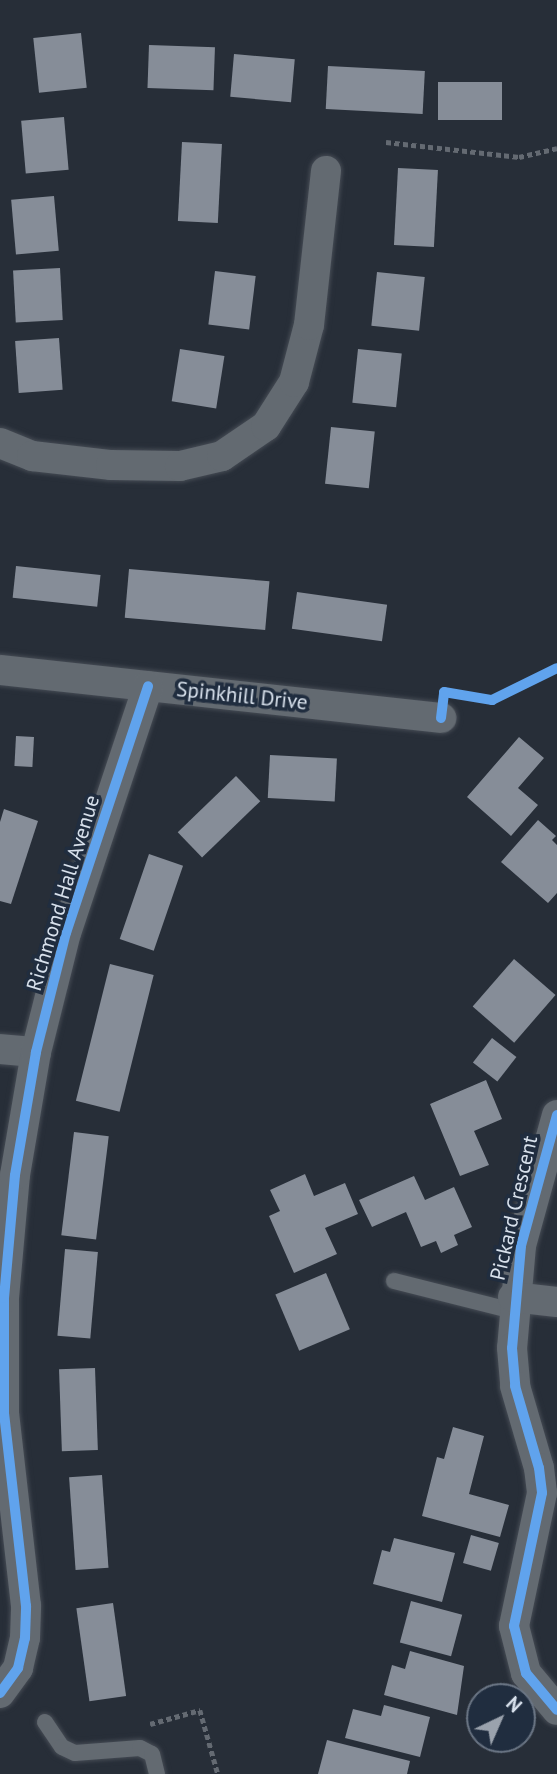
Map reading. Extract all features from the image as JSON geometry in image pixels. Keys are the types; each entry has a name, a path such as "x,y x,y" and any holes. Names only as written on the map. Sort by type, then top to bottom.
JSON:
{"street":[{"path":"0,443 32,456 111,465 180,467 222,456 266,426 294,382 309,325 326,171"},
{"name":"Spinkhill Drive","path":"0,670 441,718"},
{"name":"Richmond Hall Avenue","path":"0,1693 18,1668 25,1638 26,1606 4,1414 5,1298 15,1175 36,1052 66,933 148,686"},
{"path":"0,1049 36,1052"},
{"name":"Pickard Crescent","path":"557,1115 521,1246 513,1304 515,1386 539,1468 541,1493 514,1626 527,1673 557,1710"},
{"name":"Pickard Crescent","path":"513,1304 557,1302"}],"lane":[{"path":"394,1280 513,1304"},
{"path":"45,1722 62,1747 75,1753 140,1748 152,1754 156,1774"}],"path":[{"path":"386,142 519,157 557,148"},
{"path":"200,1710 218,1774"}],"building":[{"path":"81,33 87,88 39,93 33,38"},
{"path":"149,45 215,47 213,90 147,88"},
{"path":"234,54 295,59 291,102 230,97"},
{"path":"328,66 425,71 423,114 326,109"},
{"path":"438,82 502,82 502,120 438,120"},
{"path":"64,117 69,170 26,174 21,121"},
{"path":"182,142 222,144 218,223 178,221"},
{"path":"398,168 438,170 434,247 394,245"},
{"path":"54,196 59,251 16,255 11,200"},
{"path":"60,268 63,320 16,322 13,270"},
{"path":"215,271 256,276 249,330 208,325"},
{"path":"377,272 425,277 419,331 371,326"},
{"path":"59,338 63,390 19,393 15,341"},
{"path":"180,349 224,356 216,408 172,401"},
{"path":"358,349 402,354 396,407 352,403"},
{"path":"331,427 375,432 369,488 325,484"},
{"path":"16,566 101,575 97,607 13,598"},
{"path":"129,569 269,581 265,630 125,618"},
{"path":"297,592 387,605 382,641 292,629"},
{"path":"16,736 34,737 32,767 14,766"},
{"path":"519,737 544,758 518,788 538,805 511,836 467,797"},
{"path":"270,755 337,759 335,801 268,798"},
{"path":"236,776 260,801 202,857 178,832"},
{"path":"4,809 38,821 11,904 0,901 0,822"},
{"path":"538,820 556,836 552,840 557,845 557,893 548,903 501,862"},
{"path":"149,854 183,866 154,951 120,939"},
{"path":"514,959 556,995 514,1043 473,1007"},
{"path":"110,964 154,975 120,1112 76,1101"},
{"path":"492,1038 516,1057 497,1082 473,1062"},
{"path":"486,1080 502,1119 474,1131 489,1165 460,1176 430,1104"},
{"path":"74,1132 109,1136 96,1239 61,1235"},
{"path":"305,1174 314,1196 345,1183 358,1214 325,1228 337,1254 294,1273 269,1216 280,1211 270,1190"},
{"path":"414,1176 425,1200 454,1187 472,1227 454,1235 458,1245 441,1253 436,1241 421,1247 406,1212 372,1227 359,1200"},
{"path":"65,1249 98,1252 90,1339 57,1336"},
{"path":"326,1273 350,1329 299,1351 275,1294"},
{"path":"95,1368 98,1450 62,1451 59,1369"},
{"path":"453,1427 484,1436 469,1494 509,1505 500,1537 422,1516 437,1457 444,1459"},
{"path":"102,1475 108,1568 76,1570 69,1477"},
{"path":"471,1535 499,1543 491,1571 463,1563"},
{"path":"394,1538 455,1553 442,1602 373,1584 382,1550 390,1552"},
{"path":"411,1601 462,1615 451,1656 400,1643"},
{"path":"113,1603 126,1696 89,1701 76,1608"},
{"path":"410,1651 464,1666 457,1715 384,1695 392,1665 405,1669"},
{"path":"384,1705 430,1717 420,1757 345,1738 353,1709 381,1716"},
{"path":"327,1740 410,1761 407,1774 318,1774"}],"cycle path":[{"path":"441,718 444,692 492,700 557,668"},
{"path":"0,1693 18,1668 25,1638 26,1606 4,1414 4,1298 15,1175 36,1052 66,933 148,686"},
{"path":"557,1115 521,1246 512,1348 515,1386 539,1468 542,1493 514,1626 526,1673 557,1710"}]}
